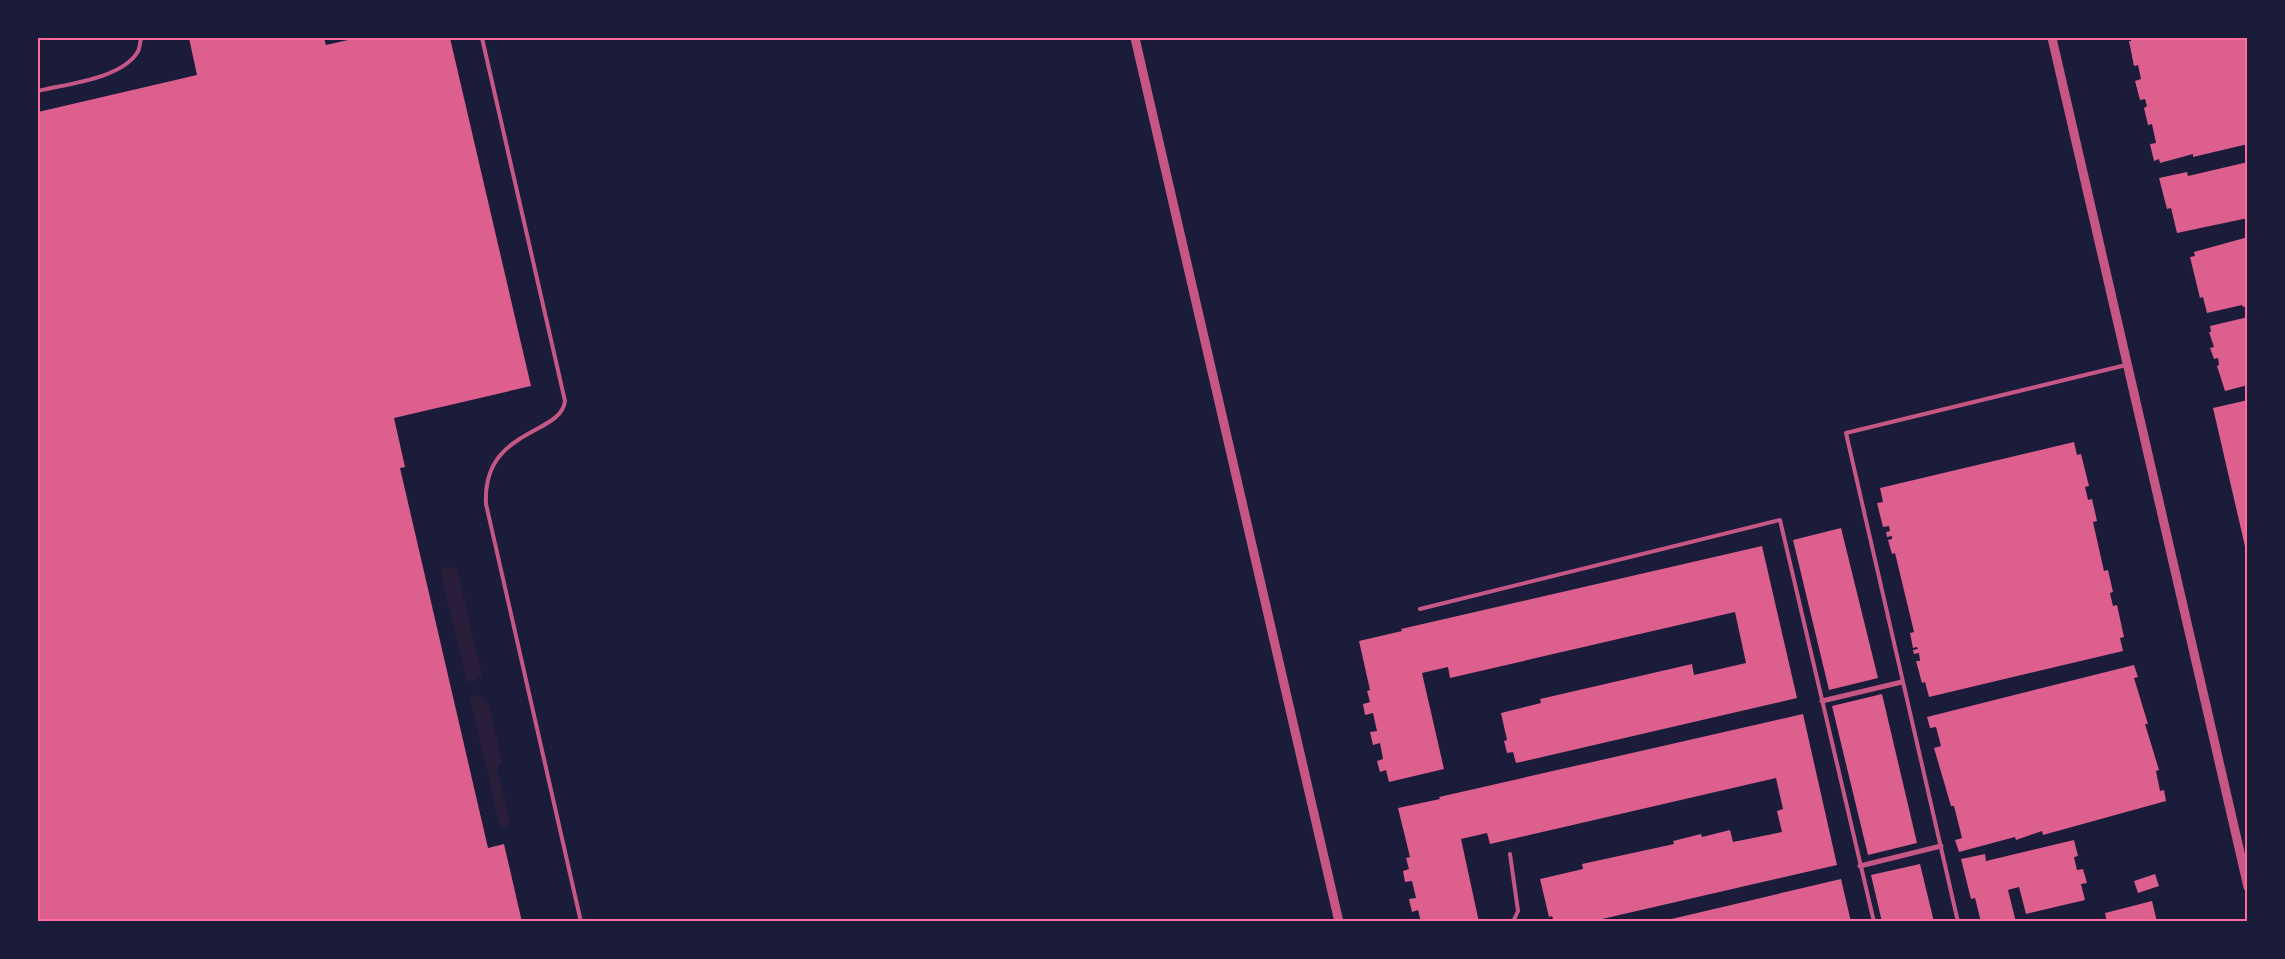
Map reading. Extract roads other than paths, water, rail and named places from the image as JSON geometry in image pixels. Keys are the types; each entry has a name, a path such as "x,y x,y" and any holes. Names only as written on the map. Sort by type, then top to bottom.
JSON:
{"street":[{"path":"1136,38 1339,922"},
{"path":"2052,38 2248,887"},
{"path":"1822,701 1902,682"},
{"path":"1860,866 1941,846"}],"lane":[{"path":"38,91 97,77 120,68 138,52 141,38"},
{"path":"482,38 565,401 556,416 514,442 499,456 488,476 485,488 486,504 581,922"},
{"path":"1958,922 1846,433 2127,365"},
{"path":"1420,609 1780,520 1874,922"},
{"path":"1510,854 1518,911 1513,922"}]}
